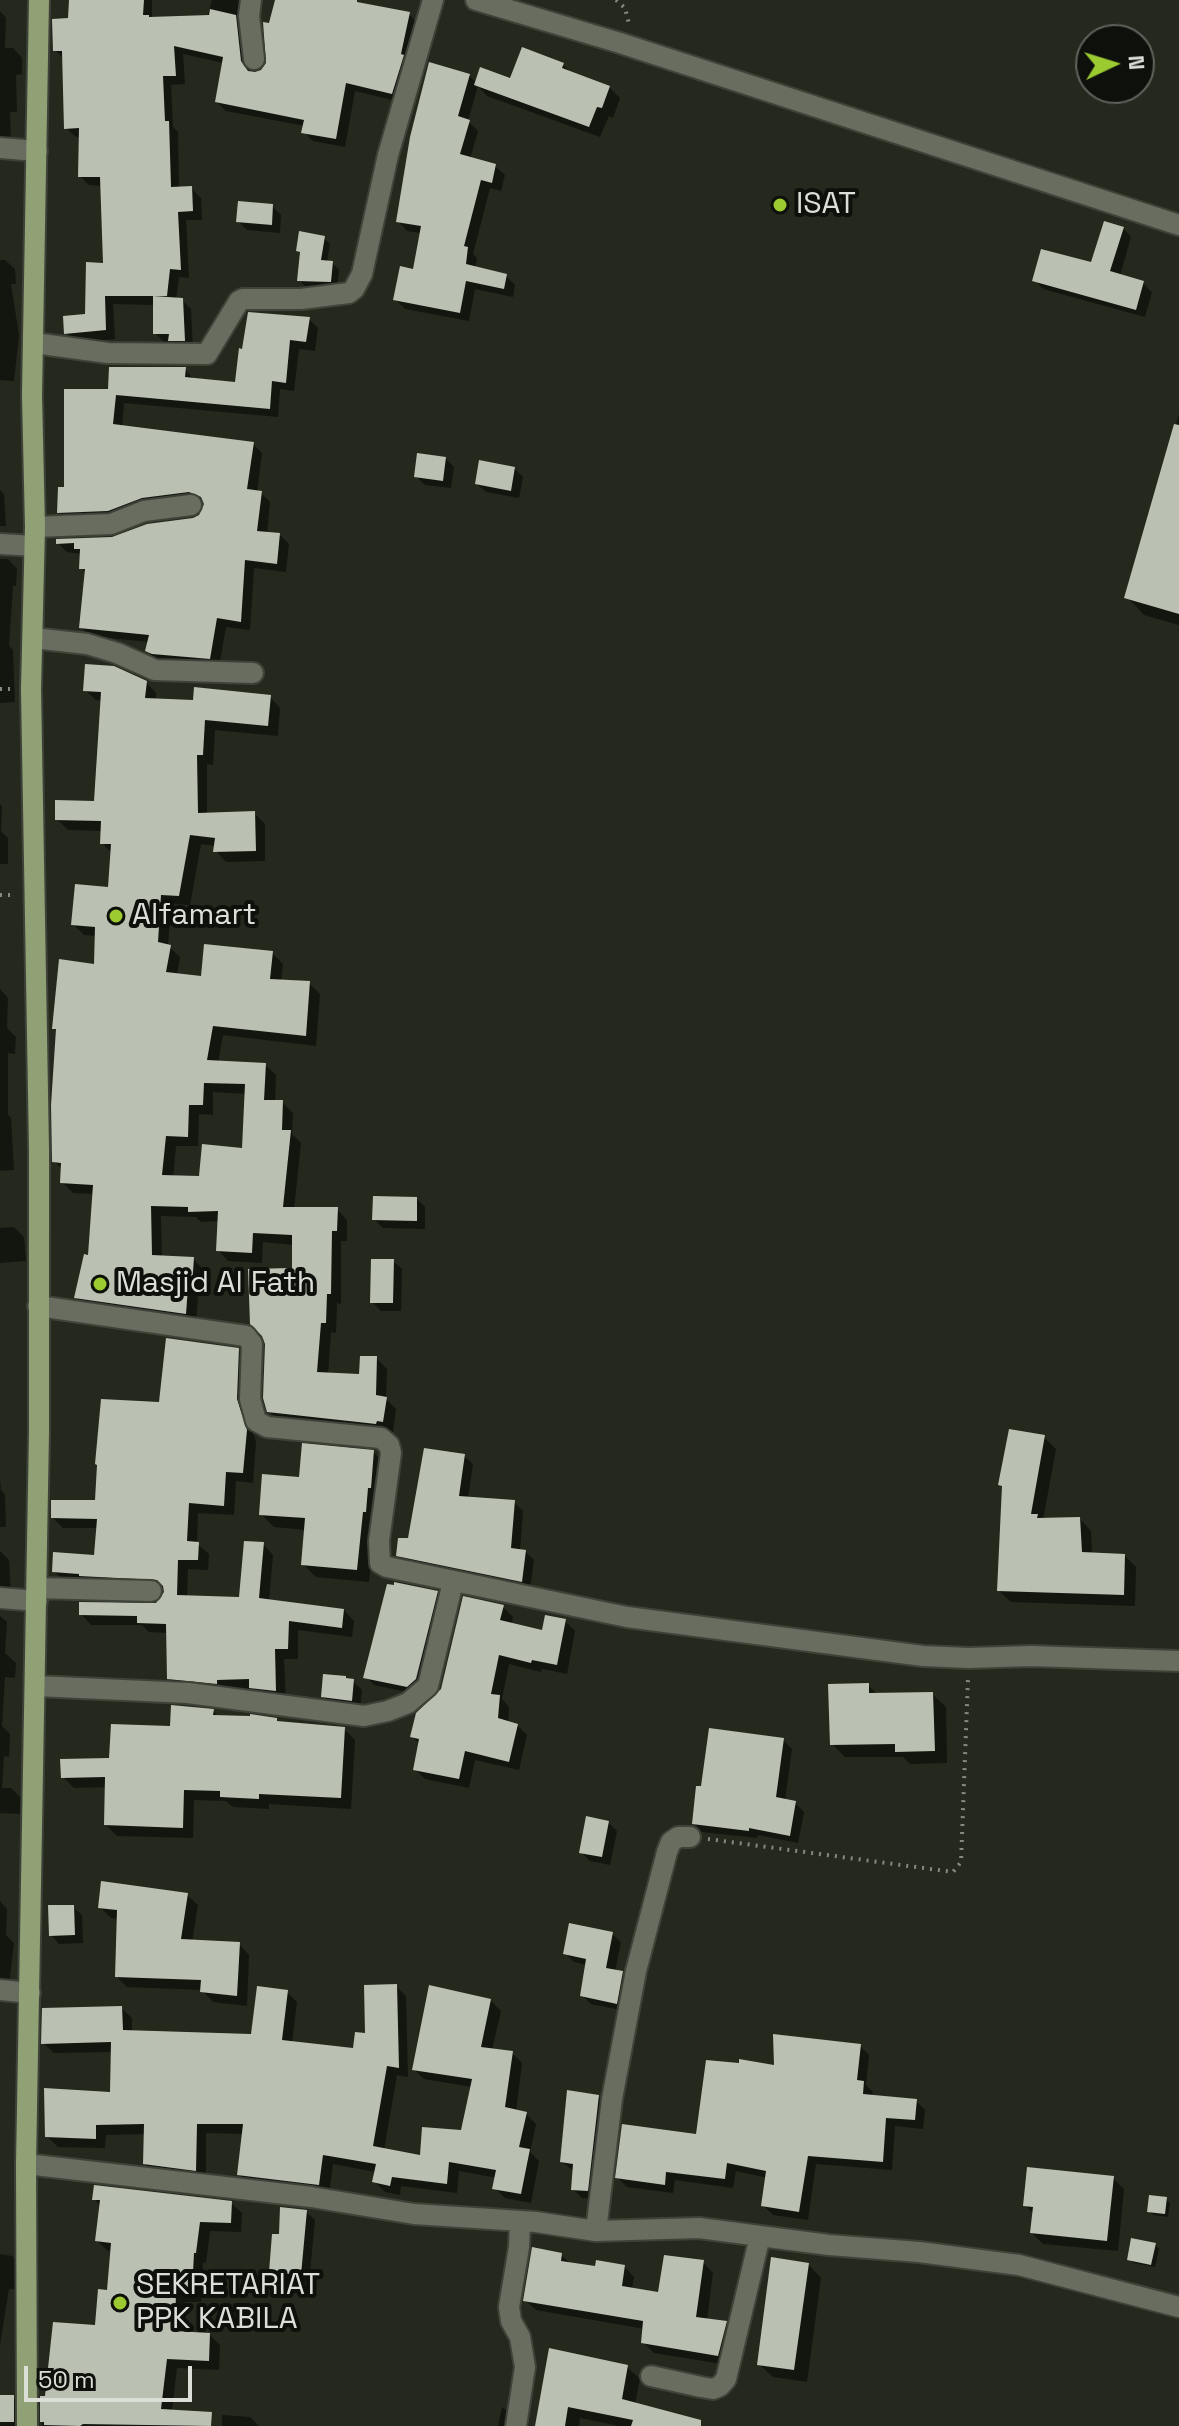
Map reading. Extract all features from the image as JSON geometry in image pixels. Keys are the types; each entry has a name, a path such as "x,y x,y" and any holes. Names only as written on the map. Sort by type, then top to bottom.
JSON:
{"main road":[{"path":"27,2426 26,2164 37,1595 39,1150 31,689 34,537 32,395 39,0"}],"street":[{"path":"251,0 249,16 254,59"},
{"path":"34,343 108,353 207,354 243,299 311,299 349,293 354,289 362,274 388,155 433,0"},
{"path":"476,0 635,48 1179,225"},
{"path":"0,148 37,151"},
{"path":"0,544 111,524 144,511 191,505"},
{"path":"33,638 87,644 155,670 253,673"},
{"path":"38,1306 246,1336 252,1344 250,1399 256,1421 267,1427 381,1438 389,1445 391,1453 379,1541 380,1563 408,1574 627,1617 923,1656 1179,1661"},
{"path":"36,1686 188,1693 364,1716 388,1711 408,1703 428,1686 453,1582"},
{"path":"0,1598 151,1591"},
{"path":"596,2231 612,2099 636,1971 671,1842 678,1837 690,1837"},
{"path":"0,1990 30,1993"},
{"path":"26,2164 311,2197 414,2214 520,2221 596,2231 632,2232 680,2227 1019,2265 1179,2307"},
{"path":"516,2426 525,2367 520,2337 511,2321 509,2307 520,2221"},
{"path":"651,2376 713,2389 726,2379 760,2236"}],"path":[{"path":"690,1837 953,1872 961,1862 969,1658"}],"building":[{"path":"69,0 144,0 143,15 149,17 209,15 210,9 236,15 241,61 248,71 255,72 266,63 263,22 269,23 275,0 357,0 410,12 401,54 404,55 392,94 346,83 336,139 301,133 304,120 215,102 223,57 174,46 176,76 163,76 165,121 169,121 171,187 192,186 193,211 178,212 181,270 170,269 167,296 105,296 106,330 64,334 63,316 85,314 86,262 103,263 100,177 78,177 79,128 64,129 62,51 53,51 52,19 68,18"},
{"path":"522,47 564,63 562,68 610,86 602,108 597,107 589,127 474,85 480,67 510,78"},
{"path":"429,62 470,74 458,116 470,120 460,154 496,164 492,183 481,180 464,246 468,247 466,264 507,274 504,289 466,281 460,313 393,300 400,266 413,269 421,226 396,222 410,137"},
{"path":"238,201 273,204 272,225 236,222"},
{"path":"1104,221 1124,227 1110,271 1144,281 1136,310 1032,281 1041,249 1091,262"},
{"path":"299,231 325,236 321,260 333,261 331,282 297,281"},
{"path":"153,296 183,298 185,341 168,341 169,334 153,334"},
{"path":"248,312 310,317 306,342 290,340 286,383 272,381 270,409 116,395 113,424 254,442 247,489 262,491 257,531 280,533 277,564 245,560 241,622 217,618 210,659 152,654 145,651 149,635 79,628 85,569 79,569 80,549 74,549 74,543 56,544 56,539 112,537 147,524 193,518 199,515 204,504 201,497 189,492 142,498 108,511 57,513 58,487 64,487 64,389 108,389 109,367 186,367 185,377 235,382"},
{"path":"1174,424 1179,425 1179,614 1124,598"},
{"path":"417,453 446,457 443,481 414,477"},
{"path":"479,460 515,467 511,491 475,484"},
{"path":"85,664 114,666 147,681 145,698 193,700 194,687 271,695 268,726 205,720 203,755 197,755 198,813 255,811 256,851 213,852 215,838 190,835 179,896 161,895 158,942 171,945 166,972 201,976 204,944 273,951 270,979 310,981 306,1036 213,1026 207,1060 266,1063 264,1100 283,1100 282,1130 291,1130 283,1207 338,1207 337,1231 332,1231 331,1294 327,1294 326,1323 321,1323 317,1372 359,1374 360,1356 377,1356 376,1395 387,1397 383,1422 377,1421 376,1424 267,1412 263,1398 265,1344 250,1324 248,1269 292,1268 292,1235 253,1233 252,1253 216,1251 218,1211 188,1212 188,1207 151,1206 152,1255 194,1257 186,1314 74,1298 84,1254 88,1255 93,1185 60,1183 61,1163 52,1162 51,1105 56,1029 52,1029 59,959 94,964 95,927 71,925 75,884 108,887 111,844 100,844 101,821 55,820 55,800 94,801 101,692 83,691","holes":["204,1083 245,1084 242,1148 202,1144 199,1176 162,1175 166,1136 188,1137 189,1105 203,1105"]},
{"path":"373,1196 417,1197 417,1221 372,1220"},
{"path":"371,1259 394,1259 393,1303 370,1303"},
{"path":"166,1338 239,1348 237,1399 247,1430 243,1473 226,1472 224,1506 189,1503 187,1541 199,1542 198,1560 178,1560 177,1595 239,1597 244,1541 264,1542 259,1598 344,1609 342,1628 289,1621 288,1649 275,1649 276,1691 249,1688 249,1679 217,1680 217,1684 167,1679 166,1624 137,1623 137,1616 79,1615 79,1602 156,1603 164,1592 157,1580 52,1572 53,1552 94,1555 97,1519 51,1518 51,1500 95,1500 101,1399 159,1402"},
{"path":"1009,1429 1045,1435 1031,1514 1038,1514 1037,1518 1080,1517 1082,1552 1125,1554 1124,1595 997,1591 1002,1486 998,1485"},
{"path":"302,1443 374,1450 357,1570 301,1565 305,1518 259,1515 262,1474 299,1477"},
{"path":"424,1448 465,1454 459,1496 515,1500 511,1548 526,1550 522,1582 396,1556 398,1538 408,1538"},
{"path":"394,1582 438,1591 416,1679 407,1687 363,1678 387,1584 394,1585"},
{"path":"463,1596 504,1605 500,1620 542,1630 545,1615 566,1619 557,1665 532,1660 531,1663 499,1655 491,1694 500,1695 498,1718 518,1724 509,1762 465,1751 459,1779 413,1770 419,1739 410,1737 416,1713 441,1689"},
{"path":"323,1674 354,1679 352,1701 321,1697"},
{"path":"869,1683 869,1693 933,1692 935,1751 895,1752 895,1744 830,1745 828,1684"},
{"path":"171,1705 214,1709 213,1715 250,1714 277,1718 277,1721 345,1727 341,1798 259,1794 259,1799 220,1797 220,1791 184,1790 183,1828 104,1825 105,1777 61,1778 60,1759 109,1758 111,1724 170,1726"},
{"path":"709,1728 784,1738 776,1797 796,1801 790,1836 749,1828 749,1831 692,1824 696,1786 701,1786"},
{"path":"586,1816 609,1821 602,1857 579,1853"},
{"path":"101,1881 188,1893 181,1939 240,1942 237,1996 200,1992 201,1980 115,1977 117,1910 98,1908"},
{"path":"48,1905 74,1905 75,1935 49,1936"},
{"path":"569,1923 613,1932 606,1968 623,1971 617,2004 580,1996 586,1959 563,1954"},
{"path":"397,1984 399,2068 387,2066 373,2146 420,2155 422,2127 461,2130 472,2079 412,2070 429,1985 491,1999 481,2047 513,2051 505,2107 527,2112 519,2147 530,2149 521,2194 492,2189 496,2170 449,2162 447,2184 392,2177 390,2186 372,2182 376,2164 323,2155 319,2185 237,2175 243,2124 197,2124 196,2171 143,2164 144,2124 96,2125 96,2139 45,2137 44,2088 110,2092 111,2042 41,2044 42,2008 122,2006 123,2030 251,2034 257,1986 288,1990 282,2040 353,2048 355,2032 365,2033 364,1985"},
{"path":"773,2034 861,2044 857,2080 864,2081 863,2094 917,2099 915,2120 886,2118 883,2162 808,2156 799,2212 761,2206 766,2171 727,2163 725,2179 666,2172 665,2185 615,2178 622,2124 696,2134 706,2060 739,2063 739,2059 774,2065"},
{"path":"567,2090 599,2095 588,2191 571,2190 573,2164 560,2162"},
{"path":"1027,2167 1114,2176 1107,2241 1030,2233 1033,2207 1023,2206"},
{"path":"94,2185 232,2201 231,2223 200,2222 194,2253 192,2293 176,2292 175,2331 210,2333 209,2361 167,2359 161,2409 212,2412 211,2426 80,2426 44,2425 40,2422 40,2396 45,2396 53,2322 95,2325 98,2289 107,2290 111,2243 95,2241 100,2200 92,2200"},
{"path":"1149,2195 1167,2197 1165,2214 1147,2212"},
{"path":"280,2207 307,2210 301,2275 269,2272 272,2234 279,2234"},
{"path":"1131,2238 1156,2243 1151,2265 1127,2260"},
{"path":"532,2247 562,2253 561,2261 595,2266 596,2260 625,2265 622,2286 658,2292 664,2255 704,2260 696,2317 727,2321 718,2356 641,2343 643,2321 523,2301"},
{"path":"771,2257 809,2263 794,2370 757,2365"},
{"path":"549,2348 628,2365 622,2399 701,2420 701,2426 631,2426 633,2420 568,2407 565,2426 535,2426"},
{"path":"0,2395 14,2395 14,2422 0,2422"}],"place":[{"name":"ISAT","path":"780,205"},
{"name":"Alfamart","path":"116,916"},
{"name":"Masjid Al Fath","path":"100,1284"},
{"name":"SEKRETARIAT PPK KABILA","path":"120,2303"}]}
